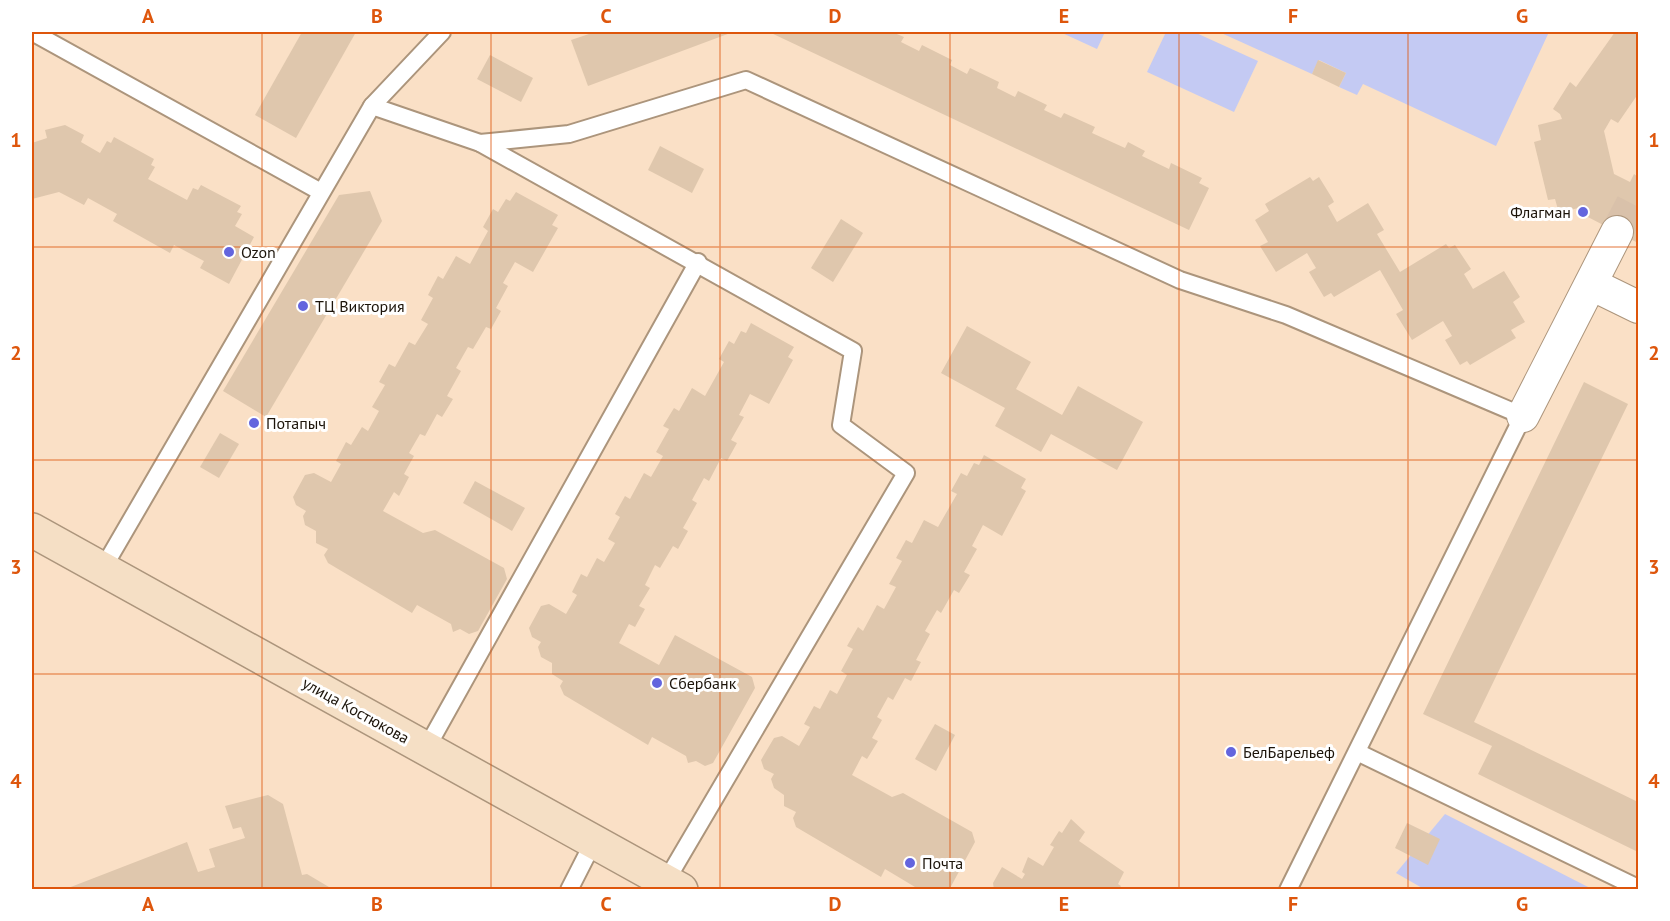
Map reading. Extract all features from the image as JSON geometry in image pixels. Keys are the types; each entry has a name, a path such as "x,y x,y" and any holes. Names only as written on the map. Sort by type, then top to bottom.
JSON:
{"main road":[{"name":"улица Костюкова","path":"32,530 673,885"}],"street":[{"path":"1523,416 1617,232"},
{"path":"1591,284 1638,307"}],"lane":[{"path":"32,32 321,192"},
{"path":"102,570 372,106 442,32"},
{"path":"480,143 569,134 746,80 1180,280 1286,315 1523,416 1288,890"},
{"path":"372,106 480,143 698,262 853,351 841,424 906,472 673,885"},
{"path":"426,749 698,262"},
{"path":"1357,752 1638,888"},
{"path":"569,890 594,841"}],"shaded area":[{"path":"1060,32 1105,32 1097,49"},
{"path":"1166,32 1194,32 1258,61 1234,112 1147,72"},
{"path":"1219,32 1549,32 1496,146 1363,84 1357,95 1339,87 1346,73 1319,60 1312,74"},
{"path":"1445,814 1592,889 1424,889 1396,873"}],"building":[{"path":"302,32 356,32 296,138 255,115"},
{"path":"595,32 733,32 588,86 571,40"},
{"path":"769,32 892,32 904,37 901,42 919,51 922,45 952,60 950,65 967,74 970,68 999,82 997,88 1015,97 1018,91 1047,105 1044,110 1061,118 1064,113 1095,127 1092,133 1125,148 1128,142 1145,151 1142,156 1169,169 1171,163 1202,178 1199,183 1209,188 1189,230"},
{"path":"1615,32 1638,32 1638,94 1618,123 1611,119 1604,131 1614,174 1630,182 1634,174 1638,177 1638,243 1584,215 1582,207 1559,213 1555,199 1548,200 1534,142 1541,140 1538,125 1562,119 1560,114 1553,109 1570,82 1576,87"},
{"path":"490,55 533,78 521,102 477,79"},
{"path":"1318,60 1346,73 1339,87 1312,74"},
{"path":"65,125 84,135 81,142 100,153 107,141 111,143 114,137 154,159 151,165 155,167 148,179 187,200 193,188 198,190 201,185 241,206 237,212 242,214 235,226 254,237 229,284 200,268 204,261 174,245 170,253 113,221 117,214 88,198 84,205 59,192 32,199 32,143 47,138 45,130"},
{"path":"660,146 704,169 692,193 648,170"},
{"path":"1310,177 1313,181 1319,177 1332,198 1334,202 1328,206 1337,222 1368,203 1384,230 1377,234 1400,272 1446,244 1449,248 1455,245 1471,269 1464,274 1473,289 1504,271 1520,297 1513,302 1525,322 1511,330 1516,338 1470,365 1467,361 1460,365 1445,340 1452,336 1443,321 1412,340 1396,314 1403,310 1380,270 1334,297 1331,293 1324,297 1309,272 1316,268 1307,253 1276,272 1260,246 1268,242 1255,220 1269,211 1265,204"},
{"name":"ТЦ Виктория","path":"370,191 382,221 266,417 223,391 339,195"},
{"path":"516,192 558,215 552,225 558,228 533,272 515,262 503,283 508,286 496,308 501,311 491,329 486,327 473,349 468,347 456,368 461,371 447,396 453,399 442,417 437,414 425,436 420,434 409,453 414,456 404,474 409,477 399,496 394,492 383,511 423,533 435,530 504,568 507,579 478,631 469,634 460,629 453,632 451,624 417,605 412,613 328,563 324,555 328,549 316,543 316,531 305,525 303,516 306,511 296,505 293,497 305,475 314,473 331,482 341,464 336,461 346,442 351,445 362,427 368,431 379,411 372,407 385,385 379,382 389,364 395,367 409,342 415,345 428,324 421,320 433,298 428,295 438,276 443,279 456,256 470,264 488,231 483,227 493,209 498,212 506,199 510,201"},
{"path":"841,219 863,233 833,282 811,268"},
{"path":"751,323 794,347 788,357 793,360 769,404 750,394 739,415 744,417 731,440 737,443 727,461 721,458 709,481 704,478 692,500 697,503 683,528 688,531 678,549 673,546 660,568 655,565 645,585 650,588 639,606 645,609 635,627 629,624 619,643 659,665 675,635 752,677 755,688 713,763 705,766 696,761 688,763 686,756 652,737 648,745 564,695 560,686 563,681 552,674 552,663 541,657 538,647 541,642 532,637 529,628 541,606 549,604 566,614 577,595 572,592 581,574 587,577 597,558 604,562 615,543 608,539 620,517 615,514 625,496 630,499 644,473 651,477 663,456 656,452 669,429 663,426 674,408 679,411 692,388 705,396 724,362 719,359 729,341 734,344 741,331 746,333"},
{"path":"967,326 1031,362 1016,389 1062,415 1078,386 1143,422 1117,470 1051,434 1041,452 995,426 1005,408 941,373"},
{"path":"1584,382 1628,404 1474,722 1638,802 1638,852 1478,774 1492,746 1423,714"},
{"path":"220,433 239,444 219,478 200,467"},
{"path":"984,455 1026,479 1021,488 1026,491 1002,536 983,525 972,546 977,549 964,572 970,575 959,593 954,590 941,613 937,610 925,631 930,634 916,660 921,662 911,681 905,678 893,700 888,697 877,717 882,720 872,738 878,741 867,759 862,756 852,775 892,797 903,793 972,832 975,842 949,890 920,890 885,869 881,877 796,827 793,818 796,812 784,806 784,795 774,788 771,779 774,774 764,769 761,760 774,738 782,736 799,746 810,727 804,724 814,706 820,709 830,690 837,694 847,675 841,671 853,649 847,646 858,627 863,631 877,605 884,609 896,587 889,584 902,561 896,558 906,540 912,543 924,520 938,527 957,494 951,491 961,473 967,476 974,463 979,465"},
{"path":"475,481 525,508 512,531 463,503"},
{"path":"935,724 955,735 936,771 915,759"},
{"path":"268,795 283,804 302,875 307,874 334,890 63,890 187,842 198,872 215,867 209,849 245,838 241,827 233,829 225,806"},
{"path":"1071,819 1085,832 1079,841 1124,872 1118,884 1121,886 1118,890 994,890 993,883 1002,867 1022,879 1025,874 1022,872 1028,857 1043,866 1054,847 1050,845"},
{"path":"1407,823 1440,839 1428,865 1395,848"}],"tunnel":[{"path":"1617,232 1638,192"}],"place":[{"name":"Флагман","path":"1583,212"},
{"name":"Ozon","path":"229,252"},
{"name":"ТЦ Виктория","path":"303,306"},
{"name":"Потапыч","path":"254,423"},
{"name":"Сбербанк","path":"657,683"},
{"name":"БелБарельеф","path":"1231,752"},
{"name":"Почта","path":"910,863"}]}
